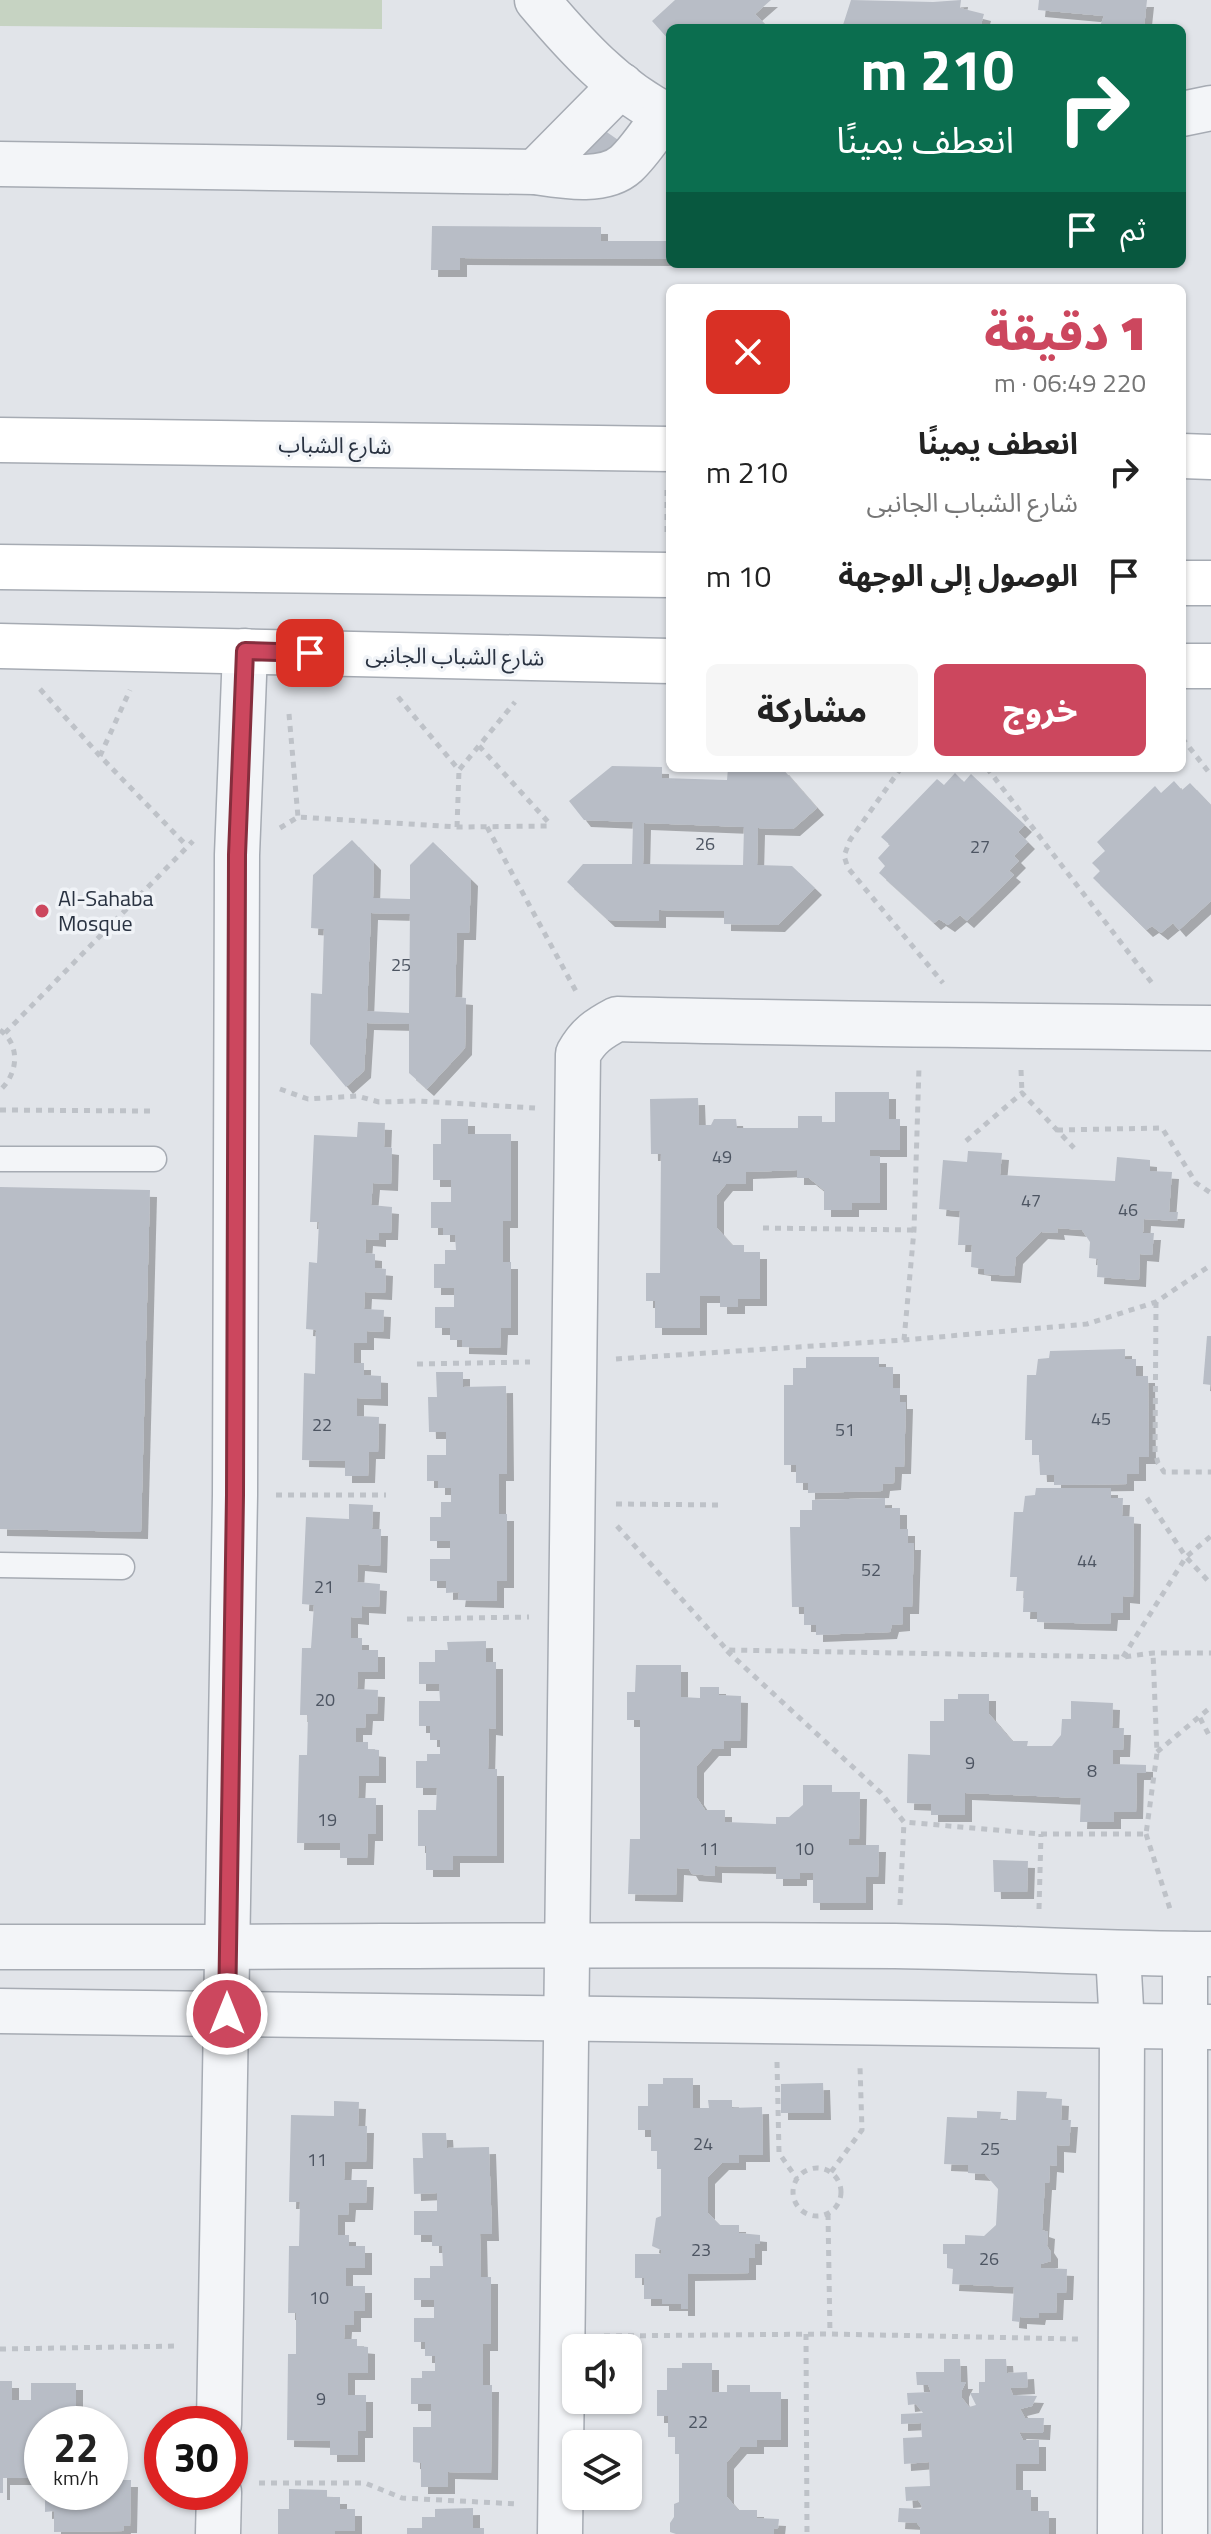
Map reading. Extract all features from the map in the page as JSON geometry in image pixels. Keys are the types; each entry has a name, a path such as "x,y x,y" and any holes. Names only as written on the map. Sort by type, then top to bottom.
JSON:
{"main road":[{"name":"شارع الشباب","path":"0,440 666,449"},
{"path":"1186,456 1211,457"},
{"path":"0,567 666,575"},
{"path":"1186,583 1211,583"},
{"name":"شارع الشباب الجانبى","path":"0,646 666,661"},
{"path":"1186,666 1211,666"}],"street":[{"path":"537,0 575,44 621,85 666,115"},
{"path":"535,172 621,85"},
{"path":"1186,113 1211,108"},
{"path":"0,164 535,172 562,176 609,174 625,165 666,118"},
{"path":"219,2406 235,1495 237,855 239,795 265,652"},
{"path":"563,2334 570,1616 584,1502 573,1362 578,1054 586,1039 596,1030 617,1019 1198,1028"},
{"path":"0,1947 567,1944 898,1946 1198,1954 1185,2534"},
{"path":"1118,1954 1122,2026 1120,2534"},
{"path":"0,2011 1197,2027"},
{"path":"560,2520 562,2397"},
{"path":"218,2534 225,2510"}],"lane":[{"path":"0,1159 154,1159"},
{"path":"0,1565 122,1567"}],"path":[{"path":"0,646 187,846"},
{"path":"100,756 149,649"},
{"path":"265,652 298,817"},
{"path":"362,654 459,770"},
{"path":"457,827 459,770 551,658"},
{"path":"1186,743 1211,775"},
{"path":"237,855 298,817 457,827 552,826 479,746"},
{"path":"898,772 850,840 844,856 848,868 977,1024"},
{"path":"990,772 1198,1028"},
{"path":"0,1090 9,1082 15,1066 14,1048 3,1031 239,795"},
{"path":"487,827 596,1030"},
{"path":"904,1340 914,1230 920,1026"},
{"path":"235,1073 308,1099 357,1096 379,1102 417,1101 576,1111"},
{"path":"966,1141 1022,1093 1074,1148"},
{"path":"0,1110 150,1111"},
{"path":"1057,1130 1162,1128 1196,1183 1211,1193"},
{"path":"763,1228 914,1230"},
{"path":"417,1364 573,1362 904,1340 1087,1324 1156,1302 1211,1265"},
{"path":"1156,1302 1155,1452 1158,1463 1164,1472 1211,1472"},
{"path":"235,1495 386,1495"},
{"path":"1147,1498 1186,1557 1211,1584"},
{"path":"584,1502 722,1505"},
{"path":"584,1502 727,1650 881,1793 904,1822 898,1946"},
{"path":"1123,1657 1186,1557 1211,1536"},
{"path":"407,1619 570,1616"},
{"path":"727,1650 1123,1657 1153,1653 1211,1653"},
{"path":"1153,1653 1157,1753 1146,1834 1198,1954"},
{"path":"1157,1753 1211,1707"},
{"path":"1200,1718 1211,1739"},
{"path":"904,1822 1041,1834 1146,1834"},
{"path":"1038,1951 1041,1834"},
{"path":"777,2021 779,2153 797,2179"},
{"path":"831,2172 862,2130 859,2022"},
{"path":"819,2168 831,2172 839,2182 842,2194 838,2206 828,2214 816,2217 803,2213 795,2203 792,2191 797,2179 806,2170 819,2168"},
{"path":"828,2214 830,2334"},
{"path":"806,2334 807,2534"},
{"path":"642,2335 830,2334 1121,2340"},
{"path":"0,2349 219,2345"},
{"path":"248,2487 365,2483 402,2498 560,2520"}],"green space":[{"path":"0,0 382,0 382,29 0,26"}],"building":[{"path":"675,0 771,0 755,14 765,24 666,24 666,37 652,21"},
{"path":"851,0 961,0 960,8 984,14 981,24 843,24"},
{"path":"1039,0 1147,0 1144,24 1101,24 1104,16 1038,10"},
{"path":"601,128 621,142 601,169 582,156"},
{"path":"432,226 601,227 601,241 666,241 666,259 460,258 460,270 431,270"},
{"path":"612,766 662,767 662,778 727,780 728,772 786,772 817,808 793,829 758,828 757,865 792,866 815,888 778,925 724,924 724,911 659,910 659,921 608,920 567,882 583,864 632,864 633,822 584,820 569,801","holes":["644,823 744,827 743,865 643,864"]},
{"path":"955,773 964,782 971,774 1025,825 1018,832 1028,842 1014,856 1019,861 1009,871 1014,875 967,921 960,915 948,925 939,919 934,923 879,873 885,866 878,858 890,845 881,837 937,779 944,785"},
{"path":"1174,781 1182,790 1190,783 1211,805 1211,901 1179,930 1173,923 1161,933 1152,926 1146,930 1093,878 1100,871 1092,863 1105,851 1097,842 1155,786 1161,793"},
{"path":"352,840 374,863 373,898 410,899 410,865 433,842 471,879 469,933 457,933 455,997 466,998 465,1048 427,1089 409,1073 409,1024 367,1023 364,1071 346,1087 310,1044 311,993 322,994 324,929 311,928 313,875","holes":["371,913 410,914 409,1013 367,1011"]},
{"path":"835,1092 889,1092 889,1119 900,1119 900,1150 870,1150 870,1156 880,1156 880,1203 852,1203 852,1210 824,1210 824,1190 809,1178 797,1178 797,1170 746,1172 746,1184 726,1184 717,1195 717,1228 732,1245 744,1245 744,1252 760,1252 760,1299 738,1299 738,1307 720,1307 720,1296 700,1296 700,1328 655,1328 655,1301 646,1301 646,1273 660,1273 661,1154 651,1154 650,1099 698,1098 699,1125 711,1125 714,1119 736,1119 737,1128 798,1128 798,1116 822,1116 822,1122 835,1122"},
{"path":"441,1119 468,1119 468,1134 511,1134 511,1221 503,1221 503,1262 511,1262 511,1328 501,1328 500,1348 462,1347 462,1340 450,1340 450,1328 435,1328 435,1307 454,1307 454,1288 434,1288 434,1264 445,1264 445,1250 456,1250 455,1235 443,1235 443,1228 431,1228 431,1202 451,1202 451,1180 433,1180 433,1144 441,1144"},
{"path":"358,1122 385,1123 384,1147 392,1148 391,1184 373,1183 371,1205 392,1207 391,1233 379,1233 379,1240 366,1239 365,1253 375,1254 375,1268 386,1269 385,1293 365,1292 364,1309 384,1310 383,1332 367,1331 367,1343 354,1343 354,1363 364,1363 364,1375 381,1376 381,1399 357,1398 357,1416 379,1417 378,1452 369,1452 368,1476 345,1476 345,1461 302,1460 304,1373 315,1374 316,1330 306,1329 309,1262 317,1263 319,1222 310,1222 314,1135 357,1137"},
{"path":"968,1151 1002,1153 1000,1175 1115,1181 1117,1157 1150,1160 1150,1171 1172,1172 1169,1212 1178,1212 1177,1221 1144,1219 1143,1233 1154,1233 1152,1255 1140,1254 1139,1280 1097,1277 1098,1259 1089,1258 1090,1242 1082,1230 1057,1228 1058,1233 1041,1232 1016,1257 1014,1276 984,1274 984,1269 971,1267 972,1245 958,1245 960,1211 939,1209 943,1160 967,1162"},
{"path":"0,1187 150,1190 141,1532 0,1529"},
{"path":"1207,1336 1211,1336 1211,1385 1203,1384"},
{"path":"1125,1349 1125,1359 1136,1359 1136,1376 1148,1376 1149,1457 1139,1457 1139,1474 1127,1474 1127,1484 1054,1485 1054,1475 1040,1475 1039,1455 1032,1455 1032,1440 1025,1440 1027,1375 1036,1375 1038,1359 1049,1358 1050,1351"},
{"path":"806,1357 879,1357 879,1367 893,1367 893,1388 900,1388 900,1402 906,1402 904,1467 895,1467 894,1483 883,1484 882,1491 808,1493 808,1483 796,1483 796,1465 784,1465 784,1385 793,1385 793,1368 806,1368"},
{"path":"436,1372 463,1372 463,1387 506,1386 507,1474 499,1474 499,1514 507,1514 507,1581 497,1581 497,1601 458,1600 459,1592 446,1593 446,1581 430,1581 430,1559 450,1559 450,1541 430,1541 430,1517 441,1517 441,1502 451,1502 451,1488 438,1488 438,1481 427,1481 427,1455 446,1455 446,1432 429,1432 428,1397 437,1397"},
{"path":"1036,1488 1111,1488 1111,1498 1123,1498 1122,1516 1134,1517 1133,1597 1123,1596 1123,1613 1111,1613 1110,1624 1037,1622 1037,1612 1023,1612 1024,1591 1016,1591 1017,1577 1010,1577 1014,1512 1023,1512 1025,1496 1035,1495"},
{"path":"885,1498 885,1508 900,1508 900,1529 908,1529 908,1543 914,1543 912,1607 903,1607 903,1624 892,1625 890,1632 816,1635 816,1625 804,1625 804,1607 792,1607 790,1527 800,1527 800,1510 812,1510 812,1500"},
{"path":"349,1504 373,1505 372,1529 381,1529 380,1566 358,1564 357,1582 380,1584 379,1607 362,1606 362,1618 351,1617 351,1638 362,1638 362,1650 378,1650 378,1672 358,1672 357,1689 378,1690 377,1714 366,1714 365,1728 356,1728 356,1742 368,1742 368,1749 379,1750 379,1776 359,1776 358,1798 376,1798 376,1834 368,1834 367,1858 340,1858 340,1843 297,1843 299,1755 307,1755 308,1715 300,1715 302,1648 311,1648 314,1605 302,1604 306,1517 349,1519"},
{"path":"486,1641 486,1662 496,1662 496,1729 489,1728 488,1769 497,1769 497,1856 453,1856 453,1870 426,1870 426,1846 418,1846 418,1810 436,1810 437,1788 416,1788 416,1761 427,1761 427,1754 440,1754 440,1740 430,1740 430,1726 419,1726 419,1701 440,1701 439,1684 419,1684 419,1662 435,1662 435,1650 448,1650 447,1642"},
{"path":"636,1665 681,1665 681,1697 700,1698 700,1687 719,1687 719,1695 741,1696 740,1741 724,1741 724,1749 712,1749 697,1766 697,1798 705,1810 725,1810 725,1822 776,1824 776,1817 789,1817 803,1805 803,1785 832,1785 832,1792 860,1792 859,1839 849,1839 849,1845 879,1845 878,1877 866,1877 866,1903 813,1903 813,1873 800,1873 800,1879 776,1879 776,1867 715,1866 715,1876 692,1874 689,1869 677,1868 676,1895 628,1894 630,1839 640,1839 640,1720 627,1720 627,1692 635,1692"},
{"path":"958,1694 989,1694 989,1714 1012,1741 1028,1741 1027,1746 1052,1746 1061,1735 1062,1719 1071,1719 1071,1701 1113,1703 1112,1728 1124,1728 1123,1750 1113,1750 1113,1764 1146,1765 1146,1773 1137,1773 1136,1812 1114,1812 1114,1822 1080,1822 1081,1798 965,1793 965,1815 931,1815 931,1804 907,1803 908,1754 930,1755 930,1721 944,1721 944,1699 958,1699"},
{"path":"993,1860 1028,1861 1027,1892 994,1892"},
{"path":"663,2078 693,2078 693,2108 709,2108 708,2100 732,2100 732,2108 762,2107 763,2155 739,2155 739,2163 722,2163 708,2177 708,2213 720,2225 739,2225 739,2233 760,2235 760,2244 755,2244 755,2258 749,2258 749,2273 688,2274 688,2309 681,2309 681,2304 662,2304 662,2299 644,2299 644,2278 635,2278 635,2254 661,2254 661,2250 652,2246 656,2218 661,2216 661,2169 657,2169 657,2151 651,2151 651,2130 638,2130 638,2106 648,2106 648,2084 663,2084"},
{"path":"823,2083 824,2113 781,2113 781,2084"},
{"path":"1017,2091 1047,2092 1046,2098 1062,2099 1061,2120 1071,2120 1069,2146 1057,2145 1057,2166 1050,2165 1049,2183 1045,2183 1042,2230 1048,2232 1047,2246 1051,2261 1041,2264 1041,2268 1067,2269 1066,2293 1057,2293 1056,2313 1039,2313 1038,2318 1020,2317 1020,2322 1012,2321 1014,2287 952,2284 953,2269 947,2268 947,2254 943,2254 943,2244 965,2244 965,2235 984,2236 996,2225 998,2189 985,2174 968,2173 968,2165 944,2164 947,2117 977,2118 977,2111 1001,2112 1000,2120 1016,2120"},
{"path":"334,2101 359,2102 358,2126 367,2126 366,2162 345,2162 344,2180 367,2180 366,2203 349,2203 348,2215 338,2215 338,2235 349,2235 349,2246 365,2246 365,2268 346,2268 346,2286 365,2286 365,2311 354,2311 354,2325 345,2325 344,2339 357,2339 357,2346 368,2347 368,2373 348,2373 348,2395 366,2395 366,2431 358,2431 358,2455 330,2455 330,2441 287,2440 288,2354 296,2354 296,2313 288,2313 289,2246 299,2246 300,2202 289,2202 291,2115 334,2116"},
{"path":"422,2133 446,2133 447,2148 489,2147 492,2234 480,2234 481,2277 491,2277 491,2344 483,2344 483,2385 492,2385 491,2473 448,2472 448,2487 421,2487 421,2463 413,2462 413,2427 431,2427 431,2404 411,2404 411,2378 422,2378 422,2371 435,2371 435,2356 425,2356 425,2342 414,2342 414,2318 434,2318 434,2300 414,2300 414,2278 430,2278 430,2266 443,2266 442,2246 432,2246 432,2235 414,2235 414,2211 437,2211 437,2193 414,2194 413,2158 423,2158"},
{"path":"944,2359 960,2359 961,2382 966,2382 962,2398 969,2407 976,2405 970,2393 979,2393 979,2382 985,2382 985,2359 1006,2359 1007,2373 1027,2372 1028,2387 1010,2388 1013,2395 1037,2396 1032,2406 1020,2409 1025,2418 1044,2418 1043,2433 1019,2432 1023,2440 1039,2440 1039,2464 1016,2464 1016,2490 1031,2490 1031,2511 1049,2511 1049,2534 920,2534 917,2523 898,2522 899,2508 921,2509 922,2506 918,2500 906,2501 905,2487 930,2486 929,2462 904,2464 903,2438 922,2437 921,2423 901,2424 901,2414 923,2413 916,2404 908,2405 907,2393 931,2392 928,2385 917,2385 916,2372 944,2372"},
{"path":"682,2363 712,2363 712,2392 727,2392 727,2385 750,2385 750,2392 781,2392 781,2440 757,2440 757,2447 740,2447 727,2462 727,2497 738,2510 757,2510 757,2518 779,2519 774,2534 670,2532 674,2504 679,2502 679,2454 675,2454 675,2437 668,2437 668,2416 657,2416 657,2390 667,2390 667,2368 682,2368"},
{"path":"0,2381 12,2381 12,2400 31,2400 31,2383 76,2383 76,2406 24,2406 24,2478 3,2478 3,2493 0,2493"},
{"path":"128,2480 131,2480 130,2526 124,2526 123,2531 54,2532 54,2511 45,2510 128,2510"},
{"path":"289,2489 327,2490 327,2497 340,2497 340,2509 355,2509 355,2531 278,2534 278,2509 289,2509"},
{"path":"473,2508 473,2528 484,2528 484,2534 407,2534 407,2528 422,2528 422,2517 435,2517 435,2509"}],"place":[{"name":"Al-Sahaba Mosque","path":"42,911"}],"route":[{"path":"227,2014 235,1495 237,855 245,651 310,653"}]}
